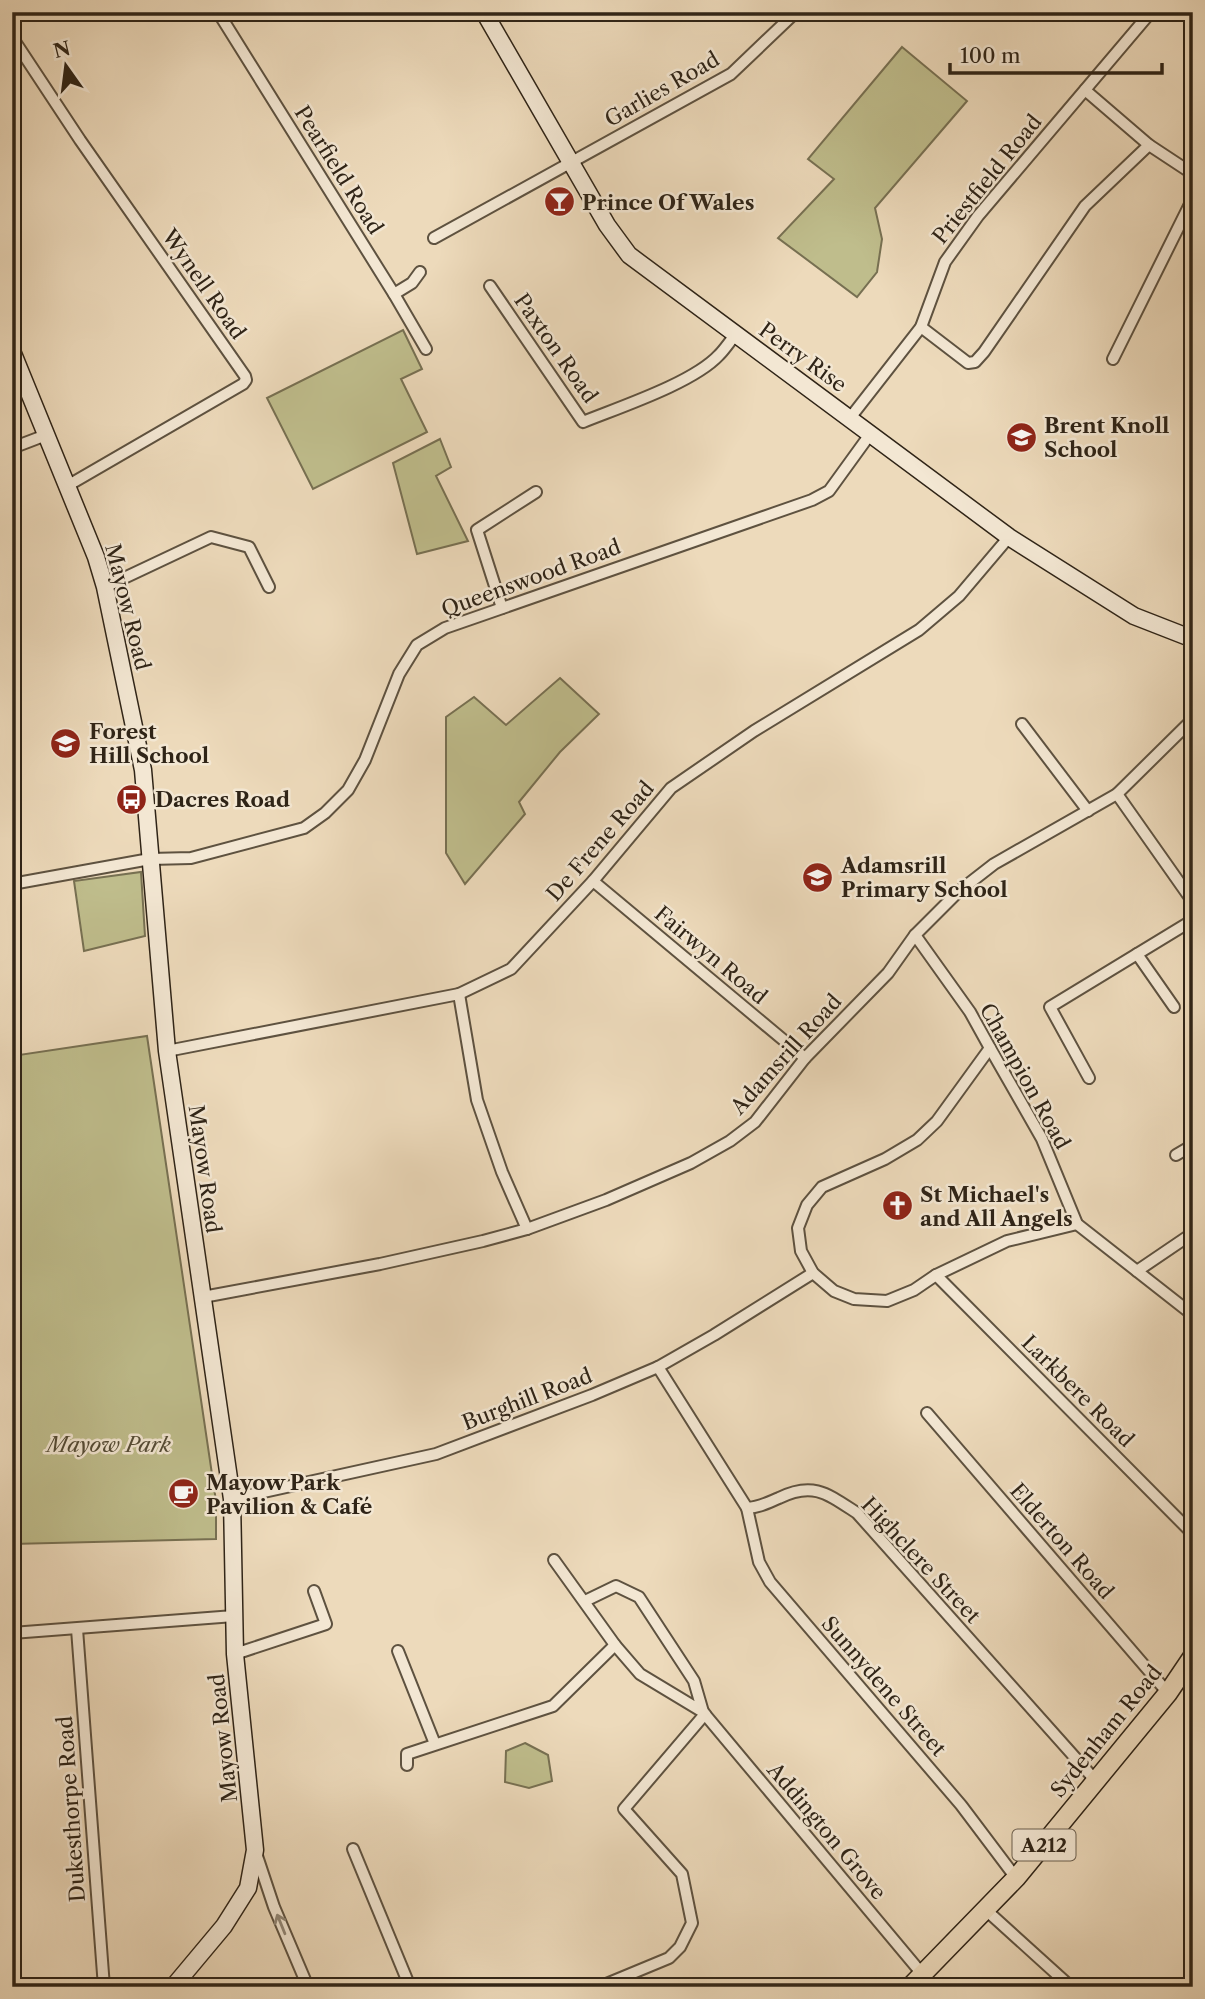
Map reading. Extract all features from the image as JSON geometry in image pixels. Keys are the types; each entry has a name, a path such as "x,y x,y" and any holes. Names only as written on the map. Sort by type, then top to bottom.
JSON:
{"main road":[{"name":"Sydenham Road","path":"916,1981 1016,1878 1168,1693 1193,1656"}],"street":[{"name":"Pearfield Road","path":"218,12 426,349"},
{"name":"Perry Rise","path":"484,12 607,225 629,255 1009,537 1134,616 1193,639"},
{"name":"Garlies Road","path":"434,238 730,74 796,12"},
{"name":"Priestfield Road","path":"850,418 921,327 944,262 978,216 1151,12"},
{"name":"Wynell Road","path":"12,37 246,380 67,486"},
{"path":"1085,90 1149,145 1193,174"},
{"path":"921,327 968,363 975,362 1085,206 1149,145"},
{"path":"1113,359 1193,198"},
{"path":"394,294 411,283 419,272"},
{"name":"Paxton Road","path":"490,286 583,422 651,395 702,369 719,356 736,334"},
{"name":"Mayow Road","path":"12,351 96,557 105,587 143,770 167,1051 232,1499 235,1654 255,1850 248,1888 224,1926 173,1987"},
{"name":"Queenswood Road","path":"150,859 191,858 304,828 325,813 348,790 365,760 399,674 417,645 445,628 812,500 829,491 871,433"},
{"path":"12,448 46,435"},
{"path":"502,608 477,530 536,492"},
{"path":"105,587 211,537 249,547 270,587"},
{"name":"De Frene Road","path":"167,1051 458,994 511,969 593,881 671,788 754,731 919,630 959,596 1009,537"},
{"name":"Adamsrill Road","path":"203,1297 380,1264 527,1228 618,1195 691,1163 730,1141 755,1122 805,1058 888,973 915,935 958,892 993,864 1117,794 1193,719"},
{"path":"1022,724 1088,811"},
{"path":"1117,794 1193,902"},
{"path":"12,884 150,859"},
{"name":"Fairwyn Road","path":"593,881 805,1058"},
{"path":"1089,1079 1050,1007 1193,920"},
{"name":"Champion Road","path":"915,935 970,1012 1042,1139 1077,1224 1193,1315"},
{"path":"1137,954 1174,1007"},
{"path":"458,994 477,1100 502,1172 527,1228"},
{"path":"990,1048 937,1121 917,1140 885,1159 822,1187 807,1205 798,1228 801,1251 813,1273 834,1291 854,1299 887,1301 914,1290 936,1275 1007,1241 1077,1224"},
{"path":"1176,1154 1193,1145"},
{"path":"1137,1271 1193,1233"},
{"name":"Burghill Road","path":"232,1499 436,1454 592,1395 659,1367 813,1273"},
{"name":"Larkbere Road","path":"936,1275 1193,1534"},
{"path":"659,1367 747,1508"},
{"name":"Elderton Road","path":"926,1413 1168,1693"},
{"name":"Highclere Street","path":"747,1508 762,1507 797,1490 815,1490 828,1494 857,1513 1096,1781"},
{"name":"Sunnydene Street","path":"747,1508 759,1562 770,1582 961,1805 1016,1878"},
{"path":"554,1560 585,1601"},
{"name":"Addington Grove","path":"704,1713 694,1681 639,1597 616,1586 585,1601 615,1645 640,1674 704,1713 916,1981"},
{"path":"235,1654 326,1624 313,1591"},
{"path":"12,1633 234,1616"},
{"name":"Dukesthorpe Road","path":"76,1629 104,1987"},
{"path":"407,1765 407,1754 553,1706 615,1645"},
{"path":"398,1651 435,1744"},
{"path":"598,1987 669,1958 680,1947 692,1923 682,1874 624,1809 704,1713"},
{"path":"353,1849 410,1987"},
{"path":"255,1850 274,1907 309,1987"},
{"path":"986,1910 1072,1987"}],"green space":[{"path":"902,47 967,101 875,208 882,239 877,272 857,297 778,238 834,179 808,159"},
{"path":"403,330 422,369 401,379 427,432 313,489 267,398"},
{"path":"440,439 451,467 436,476 468,541 417,554 393,463"},
{"path":"560,678 599,714 560,752 519,802 525,814 465,884 446,853 446,717 474,697 506,725"},
{"path":"141,872 145,936 84,951 74,881"},
{"name":"Mayow Park","path":"147,1036 216,1501 216,1539 12,1544 12,1056"},
{"path":"525,1743 548,1755 552,1781 529,1788 505,1782 506,1751"}],"place":[{"name":"Prince Of Wales","path":"559,202"},
{"name":"Brent Knoll School","path":"1021,437"},
{"name":"Forest Hill School","path":"66,743"},
{"name":"Dacres Road","path":"132,799"},
{"name":"Adamsrill Primary School","path":"818,877"},
{"name":"St Michael's and All Angels","path":"897,1206"},
{"name":"Mayow Park Pavilion & Café","path":"183,1494"}]}
